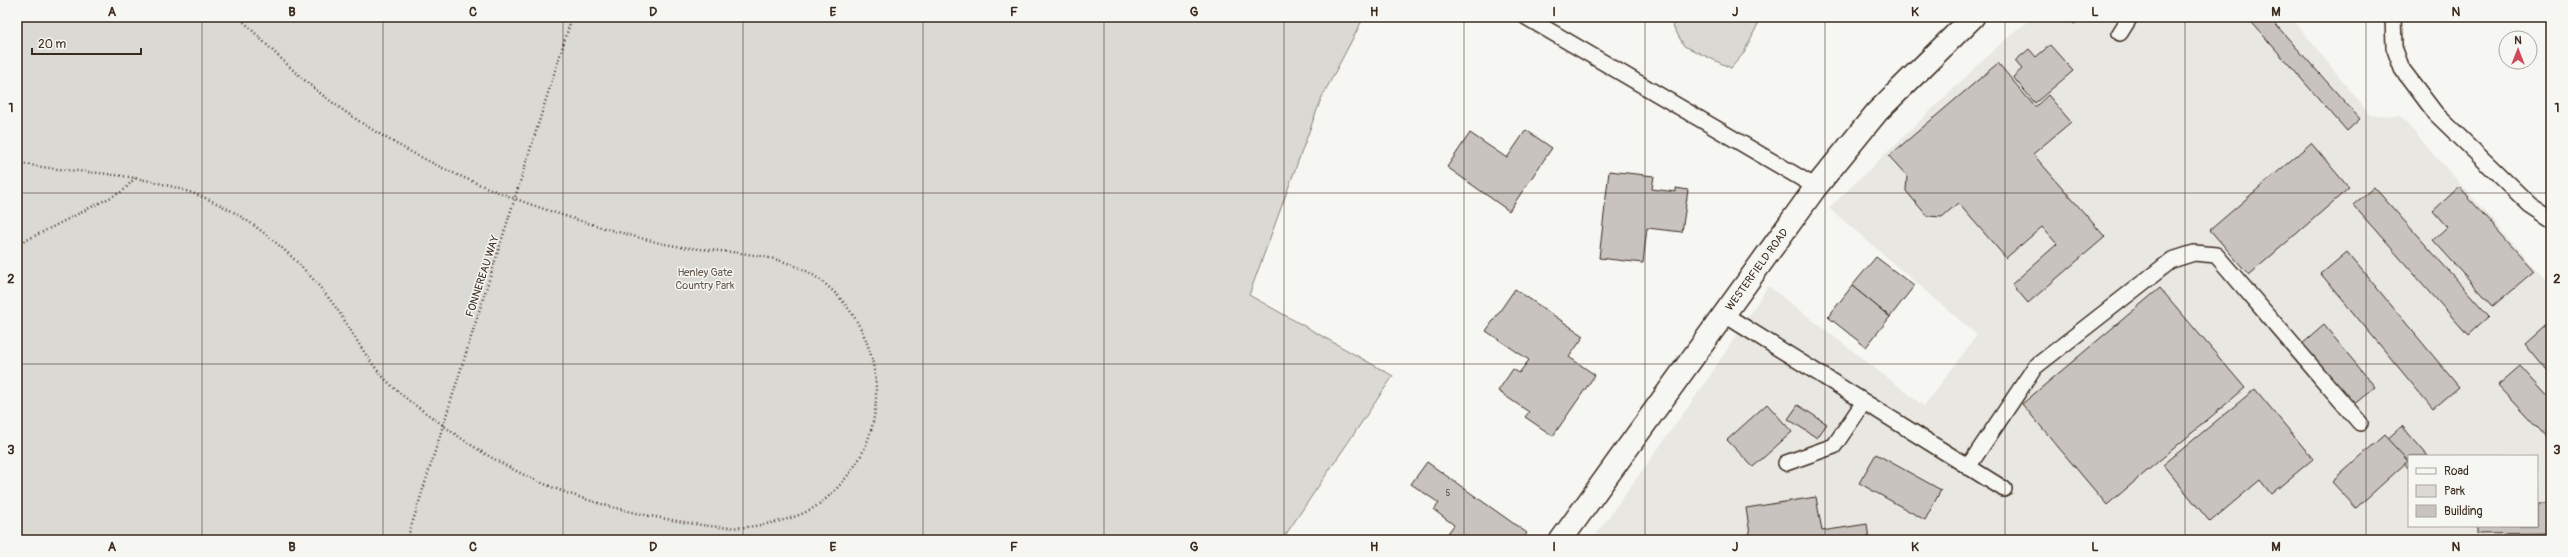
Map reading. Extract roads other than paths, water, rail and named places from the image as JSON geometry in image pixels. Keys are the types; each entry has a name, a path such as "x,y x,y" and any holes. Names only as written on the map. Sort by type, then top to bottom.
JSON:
{"main road":[{"name":"WESTERFIELD ROAD","path":"1562,540 1816,187 1877,112 1973,17"}],"lane":[{"path":"1526,17 1816,187"},
{"path":"2120,33 2130,17"},
{"path":"2392,17 2394,47 2402,69 2436,114 2530,205 2551,219"},
{"path":"1968,467 2035,367 2172,260 2194,253 2216,255 2360,423"},
{"path":"1725,315 2004,489"},
{"path":"1786,463 1834,446 1864,402"}],"park label":[{"name":"Henley Gate Country Park","path":"705,278"}]}
